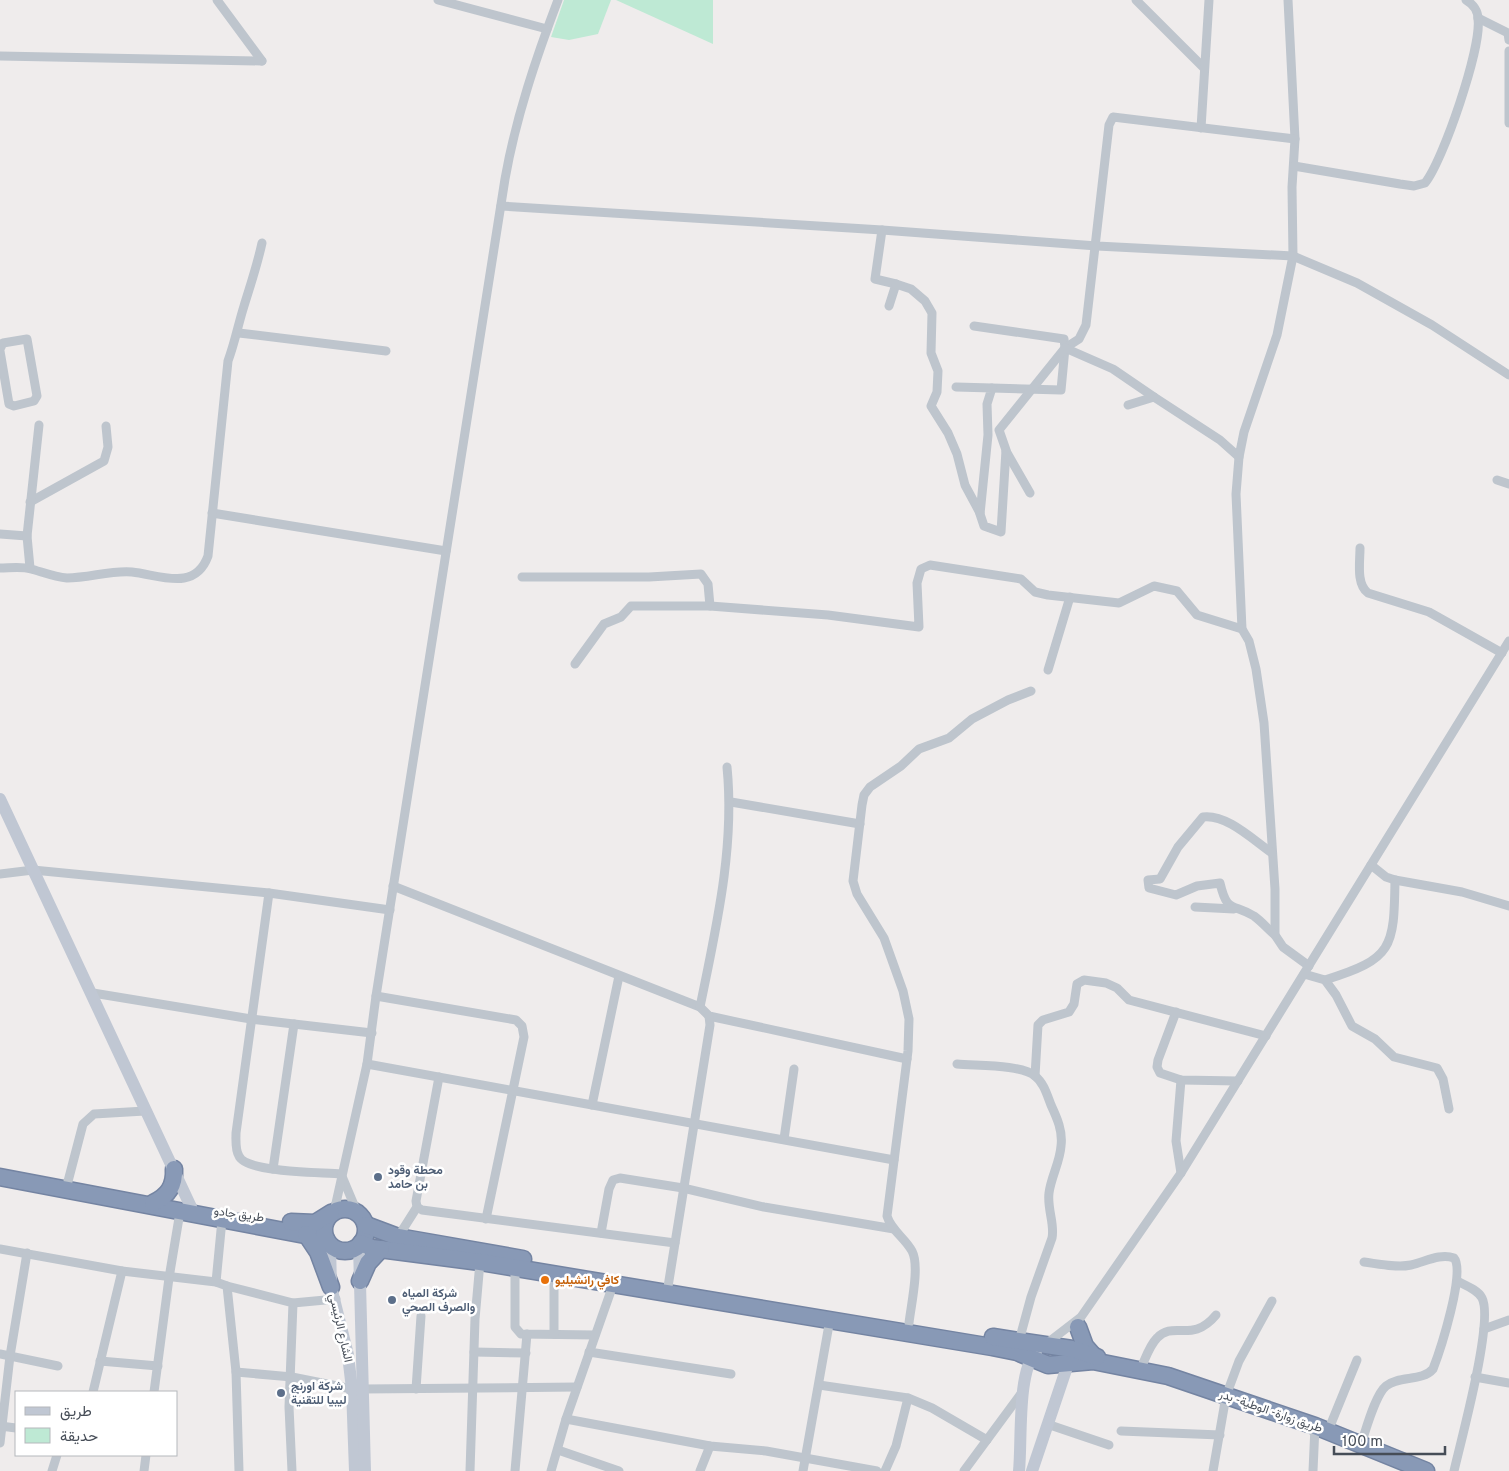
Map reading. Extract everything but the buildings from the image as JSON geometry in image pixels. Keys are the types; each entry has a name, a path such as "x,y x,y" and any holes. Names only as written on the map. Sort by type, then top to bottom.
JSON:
{"highway":[{"path":"148,1203 161,1199 172,1186 174,1169"},
{"name":"طريق جادو","path":"0,1177 148,1203 222,1220 306,1234 328,1242"},
{"path":"1092,1354 1070,1356 1058,1366 1048,1365 992,1347 830,1319 668,1288 398,1237 362,1219 348,1209 333,1212 325,1223 328,1242 344,1251 360,1245 380,1250 480,1262 613,1285 668,1288 909,1323 1046,1344 1070,1356 1113,1364"},
{"name":"طريق جادو","path":"188,1212 306,1224 315,1223 333,1212"},
{"path":"360,1245 366,1235 362,1219"},
{"path":"306,1234 318,1252 334,1293"},
{"path":"360,1281 368,1263 380,1250"},
{"path":"1079,1322 1085,1346 1092,1354 1113,1364"},
{"name":"طريق زوارة- الوطية- بدر","path":"1113,1364 1168,1376 1321,1429 1426,1471"}],"street":[{"path":"0,56 262,61 217,0"},
{"path":"438,0 547,29"},
{"path":"333,1212 367,1064 393,886 511,144 558,0"},
{"path":"1136,0 1204,68"},
{"path":"1201,128 1209,0"},
{"path":"1275,935 1272,853 1260,697 1249,641 1242,629 1236,494 1239,457 1246,425 1277,335 1293,256 1295,138 1288,0"},
{"path":"1294,166 1414,186 1425,183 1457,113 1478,33 1478,18 1474,7 1466,0"},
{"path":"1478,18 1508,33 1509,40"},
{"path":"1509,51 1509,122"},
{"path":"1030,493 1006,450 999,430 1029,390 1065,348 1079,339 1086,324 1111,119 1116,116 1201,128 1295,138"},
{"path":"501,206 882,230 1097,246 1293,256 1356,283 1432,325 1509,376"},
{"path":"882,230 875,279 911,289 925,301 932,313 931,353 938,372 937,392 931,406 948,433 957,454 964,485 980,514 984,526 1001,532 1006,450"},
{"path":"0,568 30,568 41,574 65,578 132,572 154,577 194,576 204,567 208,556 228,361 239,333 244,306 256,272 262,242"},
{"path":"889,306 896,284"},
{"path":"956,387 1062,390 1064,339 974,326"},
{"path":"239,333 386,351"},
{"path":"24,338 29,342 36,399 14,406 9,404 4,394 0,350 3,343 24,338"},
{"path":"1065,348 1113,369 1220,440 1239,457"},
{"path":"980,514 988,435 987,404 992,388"},
{"path":"1128,405 1154,397"},
{"path":"30,568 27,536 39,426"},
{"path":"30,502 104,461 108,447 106,426"},
{"path":"1497,480 1509,484"},
{"path":"212,513 446,551"},
{"path":"0,534 27,536"},
{"path":"1360,548 1360,581 1363,590 1429,612 1502,652"},
{"path":"575,664 604,624 621,618 631,606 710,606 828,615 919,628 917,583 921,570 930,565 1021,579 1034,592 1119,603 1154,586 1177,590 1196,615 1242,629"},
{"path":"522,576 649,577 701,574 708,584 710,606"},
{"path":"1048,670 1070,597"},
{"path":"1032,1471 1070,1356 1079,1322 1181,1173 1509,641"},
{"path":"909,1323 914,1258 887,1216 907,1059 909,1026 905,999 884,938 857,894 853,881 864,796 870,787 901,766 919,749 949,738 972,719 1008,700 1031,691"},
{"path":"700,1007 720,908 730,802 727,767"},
{"path":"0,800 93,993 145,1111 174,1169 188,1212 169,1278 154,1391"},
{"path":"730,802 860,824"},
{"path":"1234,909 1224,899 1220,882 1198,886 1176,895 1149,888 1148,880 1160,879 1178,847 1203,817 1213,816 1233,826 1272,853"},
{"path":"1371,865 1386,877 1395,880 1462,892 1509,906"},
{"path":"0,874 33,870 269,893 390,910"},
{"path":"1325,980 1355,971 1376,960 1387,945 1394,919 1395,880"},
{"path":"393,886 700,1007 709,1016 907,1059"},
{"path":"269,893 236,1133 236,1145 243,1162 273,1169 341,1174"},
{"path":"1195,908 1234,909 1253,916 1275,935 1307,970 1325,980 1336,995 1347,1020 1358,1032 1375,1039 1394,1057 1437,1068 1443,1079 1449,1109"},
{"path":"592,1105 620,976"},
{"path":"1035,1076 1038,1025 1043,1020 1062,1015 1072,1008 1075,990 1080,981 1106,983 1117,988 1129,1000 1266,1036"},
{"path":"93,993 251,1019 372,1033"},
{"path":"376,996 516,1020 522,1026 524,1037 486,1220"},
{"path":"1176,1012 1157,1067 1160,1073 1166,1077 1181,1080 1238,1081"},
{"path":"668,1288 710,1025 709,1016"},
{"path":"273,1169 294,1024"},
{"path":"367,1064 894,1160"},
{"path":"956,1064 1006,1068 1028,1072 1035,1076 1042,1084 1058,1122 1061,1146 1049,1192 1048,1212 1053,1230 1052,1238 1031,1297 1019,1341"},
{"path":"784,1139 794,1069"},
{"path":"398,1237 417,1207 416,1201 439,1077"},
{"path":"1181,1080 1176,1146 1181,1173"},
{"path":"66,1189 83,1124 88,1118 94,1114 145,1111"},
{"path":"341,1174 362,1219"},
{"path":"601,1233 608,1189 612,1180 620,1178 683,1188 764,1207 894,1229"},
{"path":"417,1207 422,1210 486,1220 675,1243"},
{"path":"216,1282 222,1220"},
{"name":"الشارع الرئيسي","path":"328,1242 334,1293 358,1389 365,1471"},
{"name":"الشارع الرئيسي","path":"355,1471 360,1245"},
{"path":"0,1249 122,1271 216,1282 293,1303 334,1293"},
{"path":"0,1443 10,1356 27,1253"},
{"path":"1361,1444 1383,1388 1394,1382 1428,1374 1433,1369 1457,1281 1457,1261 1451,1257 1442,1256 1412,1265 1399,1266 1364,1262"},
{"path":"470,1471 474,1352 480,1262"},
{"path":"515,1268 514,1327 521,1334 595,1335"},
{"path":"93,1391 122,1271"},
{"path":"554,1274 554,1334"},
{"path":"1454,1471 1475,1376 1486,1309 1483,1299 1479,1294 1457,1281"},
{"path":"551,1471 566,1419 613,1285"},
{"path":"227,1286 236,1372 239,1471"},
{"path":"1213,1471 1226,1396 1239,1361 1272,1301"},
{"path":"292,1471 289,1407 292,1378 293,1303"},
{"path":"1140,1370 1160,1334 1173,1330 1195,1331 1203,1329 1216,1315"},
{"path":"416,1389 421,1316"},
{"path":"803,1471 830,1319"},
{"path":"1484,1329 1509,1320"},
{"path":"1019,1471 1023,1391 1030,1358 1046,1344 1079,1322"},
{"path":"515,1471 524,1388 527,1334"},
{"path":"474,1352 526,1353"},
{"path":"589,1352 731,1374"},
{"path":"0,1354 58,1366"},
{"path":"1313,1471 1321,1429 1357,1360"},
{"path":"100,1361 158,1366"},
{"path":"236,1372 292,1378 358,1389 577,1387"},
{"path":"1475,1376 1509,1383"},
{"path":"819,1385 908,1398 932,1408 987,1440"},
{"path":"964,1471 1023,1391"},
{"path":"885,1471 896,1446 908,1398"},
{"path":"566,1419 710,1446 740,1448 877,1471"},
{"path":"1047,1424 1110,1445"},
{"path":"1,1426 15,1428"},
{"path":"1121,1431 1220,1435"},
{"path":"700,1471 710,1446"},
{"path":"558,1450 620,1471"},
{"path":"52,1471 57,1456"},
{"path":"144,1471 146,1456"}],"green space":[{"path":"564,0 611,0 598,34 569,40 551,37"},
{"path":"616,0 713,0 713,44"}],"place":[{"name":"محطة وقود بن حامد","path":"378,1177"},
{"name":"كافي رانشيليو","path":"545,1280"},
{"name":"شركة المياه والصرف الصحي","path":"392,1300"},
{"name":"شركة اورنج ليبيا للتقنية","path":"281,1393"}]}
